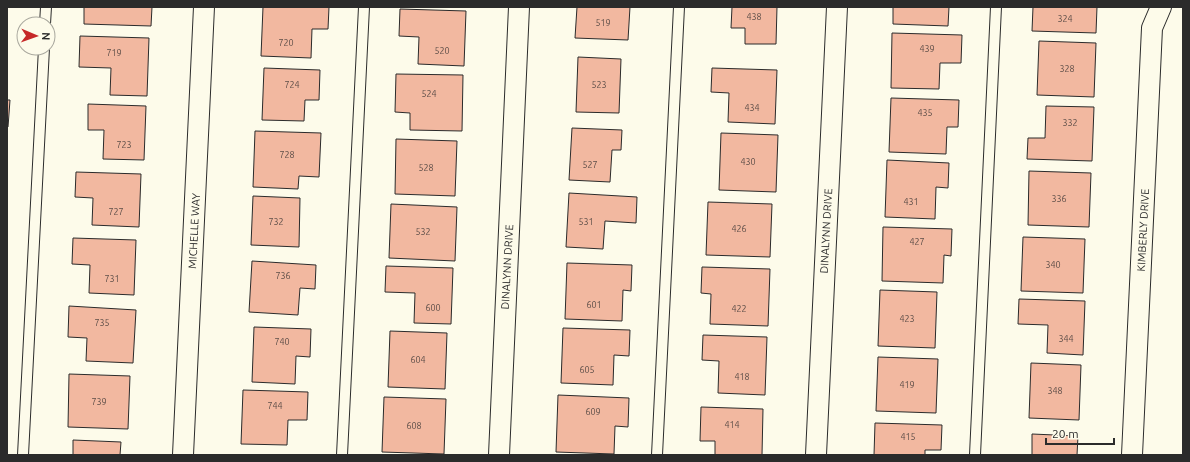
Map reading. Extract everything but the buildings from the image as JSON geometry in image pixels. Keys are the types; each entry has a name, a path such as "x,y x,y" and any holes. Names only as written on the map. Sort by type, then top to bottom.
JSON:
{"street":[{"name":"MICHELLE WAY","path":"183,455 204,7"},
{"name":"DINALYNN DRIVE","path":"498,455 519,7"},
{"name":"DINALYNN DRIVE","path":"816,455 837,7"},
{"name":"KIMBERLY DRIVE","path":"1132,455 1152,28 1161,7"}],"lane":[{"path":"342,455 364,7"},
{"path":"657,455 679,7"},
{"path":"975,455 996,7"},
{"path":"23,455 44,56"}]}
